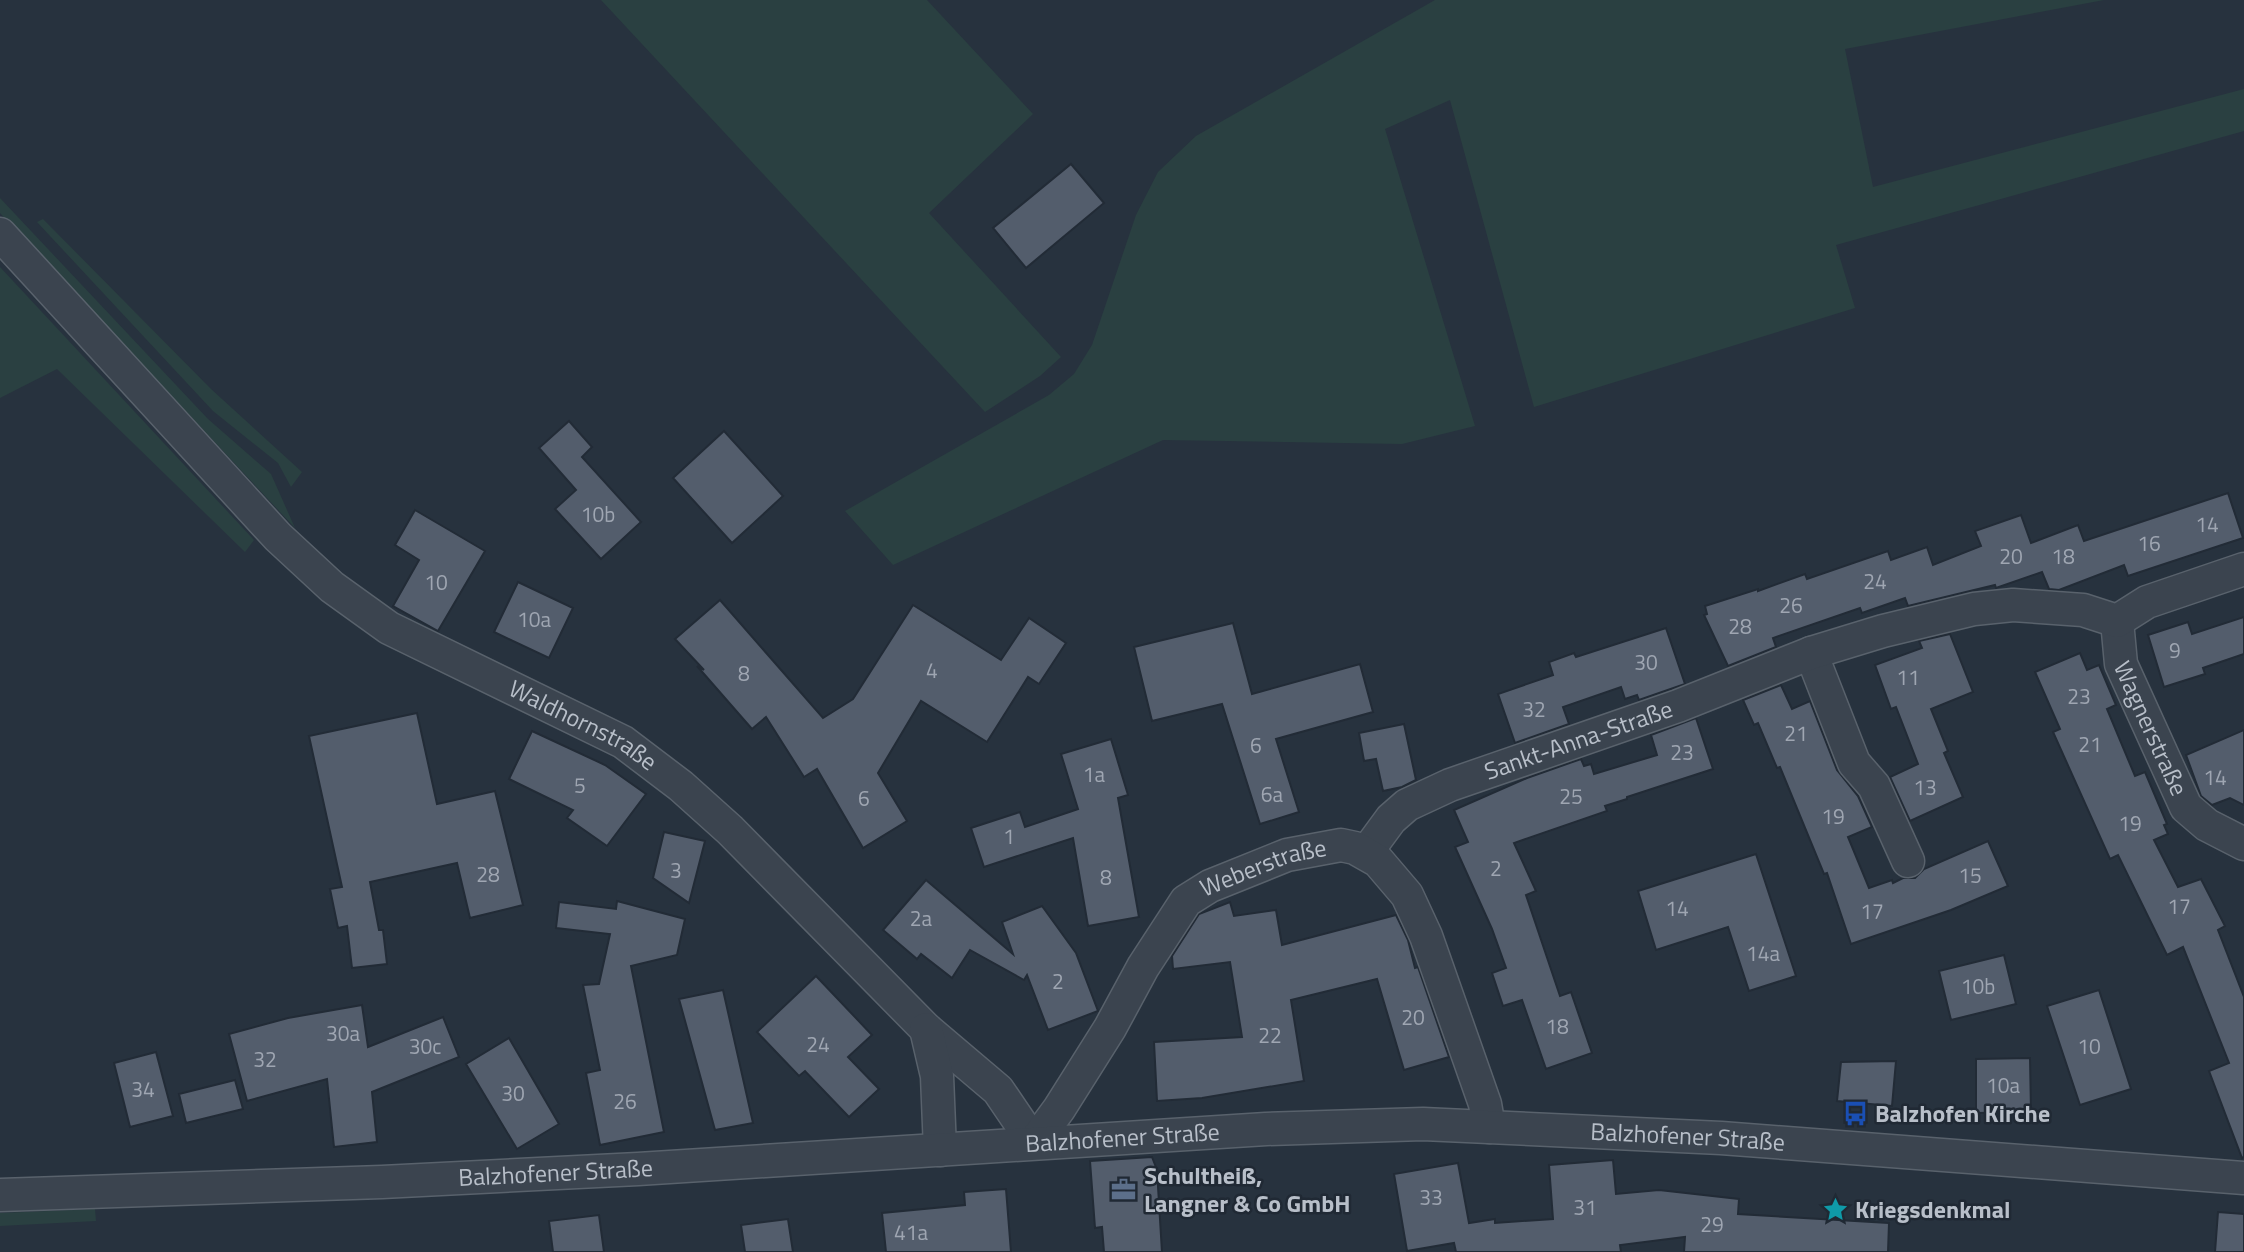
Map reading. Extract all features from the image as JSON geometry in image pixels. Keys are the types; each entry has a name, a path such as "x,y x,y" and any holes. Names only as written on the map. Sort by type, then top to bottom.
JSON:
{"street":[{"name":"Waldhornstraße","path":"0,233 278,537 332,587 389,628 623,742 681,786 730,830 926,1029 998,1090 1034,1143"},
{"path":"2117,621 2147,602 2244,569"},
{"name":"Sankt-Anna-Straße","path":"1366,853 1407,804 1450,785 1678,706 1811,653 1895,628 1974,609 2013,605 2052,606 2083,610 2117,621"},
{"name":"Wagnerstraße","path":"2117,621 2121,664 2186,807 2207,825 2244,844"},
{"path":"1811,653 1854,763 1874,786 1908,861"},
{"name":"Weberstraße","path":"1034,1143 1059,1109 1110,1028 1150,956 1186,901 1210,886 1287,855 1341,845 1366,853 1391,874 1407,895 1426,936 1485,1104 1489,1127"},
{"path":"926,1029 937,1076 940,1150"},
{"name":"Balzhofener Straße","path":"0,1195 382,1182 638,1169 1034,1143 1359,1125 1423,1124 1721,1138 2244,1178"}],"green space":[{"path":"601,0 927,0 1033,114 929,213 1061,357 1040,376 985,412"},
{"path":"1435,0 2104,0 1845,49 1873,187 2244,89 2244,131 1836,245 1855,308 1534,407 1450,100 1385,129 1475,426 1402,444 1163,440 893,565 845,511 1049,395 1074,374 1092,345 1136,215 1158,172 1196,136"},
{"path":"0,198 208,419 271,474 295,528 0,213"},
{"path":"43,219 211,389 302,472 291,487 278,463 213,411 37,222"},
{"path":"0,267 254,540 245,552 57,369 0,398"},
{"path":"95,1209 96,1221 0,1226 0,1213"}],"building":[{"path":"1071,164 1104,203 1026,268 993,228"},
{"path":"569,421 592,447 582,457 641,522 601,559 555,509 576,490 539,448"},
{"path":"724,431 783,496 732,543 673,478"},
{"path":"2228,493 2243,538 2128,576 2124,565 2059,590 2049,589 2042,572 1996,588 1995,585 1908,606 1905,598 1862,613 1860,608 1773,638 1776,647 1728,666 1704,615 1707,614 1705,606 1805,574 1807,579 1888,551 1891,560 1927,547 1933,565 1981,546 1975,531 2021,515 2031,543 2078,525 2084,541"},
{"path":"415,510 485,551 438,631 393,606 419,560 395,545"},
{"path":"518,582 573,608 549,658 494,632"},
{"path":"720,600 823,718 853,699 913,605 1001,660 1029,618 1066,643 1039,684 1028,677 987,742 921,701 878,773 907,821 863,848 817,769 804,777 766,717 752,729 675,639"},
{"path":"2244,617 2244,654 2203,668 2205,674 2164,687 2148,635 2188,622 2192,634"},
{"path":"1233,623 1252,694 1360,664 1373,712 1276,739 1299,812 1260,824 1222,704 1152,721 1134,647"},
{"path":"1666,628 1685,684 1639,700 1637,695 1625,699 1621,687 1563,707 1569,724 1515,743 1498,694 1553,675 1549,662 1574,653 1576,657"},
{"path":"1950,634 1973,692 1931,709 1948,751 1944,753 1963,797 1910,821 1890,777 1918,764 1896,707 1891,709 1875,665 1922,648 1919,641"},
{"path":"2080,653 2087,670 2099,665 2116,705 2107,709 2135,776 2145,772 2167,824 2164,825 2168,834 2154,840 2178,887 2201,879 2225,926 2218,930 2244,997 2242,1158 2209,1071 2229,1063 2183,947 2167,955 2118,855 2110,859 2053,732 2060,729 2035,672"},
{"path":"1781,685 1792,709 1810,701 1837,770 1858,796 1872,827 1848,837 1869,888 1892,880 1893,883 1903,878 1915,878 1924,869 1988,841 2008,886 1951,910 1851,944 1827,873 1824,874 1780,767 1777,768 1758,723 1754,725 1743,700"},
{"path":"417,713 437,804 495,791 523,905 470,918 457,863 370,882 379,930 383,930 387,964 352,968 347,926 338,928 330,889 342,887 309,736"},
{"path":"1696,718 1713,769 1627,797 1605,806 1607,811 1514,843 1536,891 1526,895 1560,996 1571,992 1592,1053 1546,1069 1522,1000 1503,1006 1492,973 1506,968 1492,929 1455,847 1468,842 1454,810 1527,778 1581,759 1584,766 1591,764 1594,774 1657,755 1651,735"},
{"path":"1404,724 1416,780 1402,787 1383,791 1376,759 1364,761 1359,733"},
{"path":"2244,730 2244,805 2230,798 2212,805 2201,796 2186,755"},
{"path":"532,731 605,765 646,794 607,846 567,818 573,810 509,779"},
{"path":"1111,739 1128,795 1118,798 1139,917 1088,926 1073,838 984,867 971,828 1020,812 1025,827 1078,809 1061,754"},
{"path":"664,832 705,841 689,903 653,878"},
{"path":"1756,854 1796,976 1749,991 1728,927 1656,950 1638,891"},
{"path":"926,880 1013,954 1002,922 1042,906 1076,953 1098,1011 1048,1030 1027,975 1024,980 970,950 952,978 921,954 917,959 883,930"},
{"path":"617,901 685,919 677,955 631,966 664,1132 600,1145 586,1073 600,1070 583,985 599,984 610,934 556,928 559,902 616,909"},
{"path":"1230,902 1234,916 1276,910 1282,945 1396,915 1408,940 1415,968 1418,967 1449,1057 1404,1070 1377,979 1291,1000 1304,1081 1202,1098 1157,1101 1154,1042 1242,1037 1230,962 1173,969 1172,956 1199,914"},
{"path":"2004,955 2016,1004 1951,1020 1939,971"},
{"path":"816,976 872,1035 848,1057 879,1089 849,1117 805,1071 799,1076 757,1032"},
{"path":"723,990 753,1123 715,1130 679,999"},
{"path":"2099,990 2131,1089 2080,1105 2047,1006"},
{"path":"362,1005 368,1047 443,1017 459,1057 372,1092 377,1142 334,1147 327,1079 247,1101 229,1034 288,1018"},
{"path":"509,1038 559,1124 517,1149 466,1064"},
{"path":"156,1052 173,1116 130,1127 114,1063"},
{"path":"2030,1058 2031,1112 1976,1113 1976,1059"},
{"path":"1896,1061 1892,1106 1837,1101 1841,1062"},
{"path":"235,1080 243,1109 186,1123 179,1094"},
{"path":"1152,1157 1157,1170 1162,1252 1104,1252 1102,1227 1095,1228 1090,1161"},
{"path":"1613,1160 1616,1194 1659,1190 1739,1199 1738,1214 1889,1223 1888,1252 1684,1252 1685,1237 1620,1245 1621,1252 1456,1252 1454,1243 1407,1251 1394,1174 1458,1163 1469,1223 1495,1219 1495,1223 1553,1219 1549,1165"},
{"path":"1006,1189 1011,1252 886,1252 882,1213 965,1205 964,1192"},
{"path":"2218,1212 2244,1214 2244,1252 2215,1252"},
{"path":"599,1215 604,1252 553,1252 549,1221"},
{"path":"788,1219 793,1252 745,1252 741,1225"}],"place":[{"name":"Balzhofen Kirche","path":"1855,1114"},
{"name":"Schultheiß, Langner & Co GmbH","path":"1124,1190"},
{"name":"Kriegsdenkmal","path":"1835,1210"}]}
